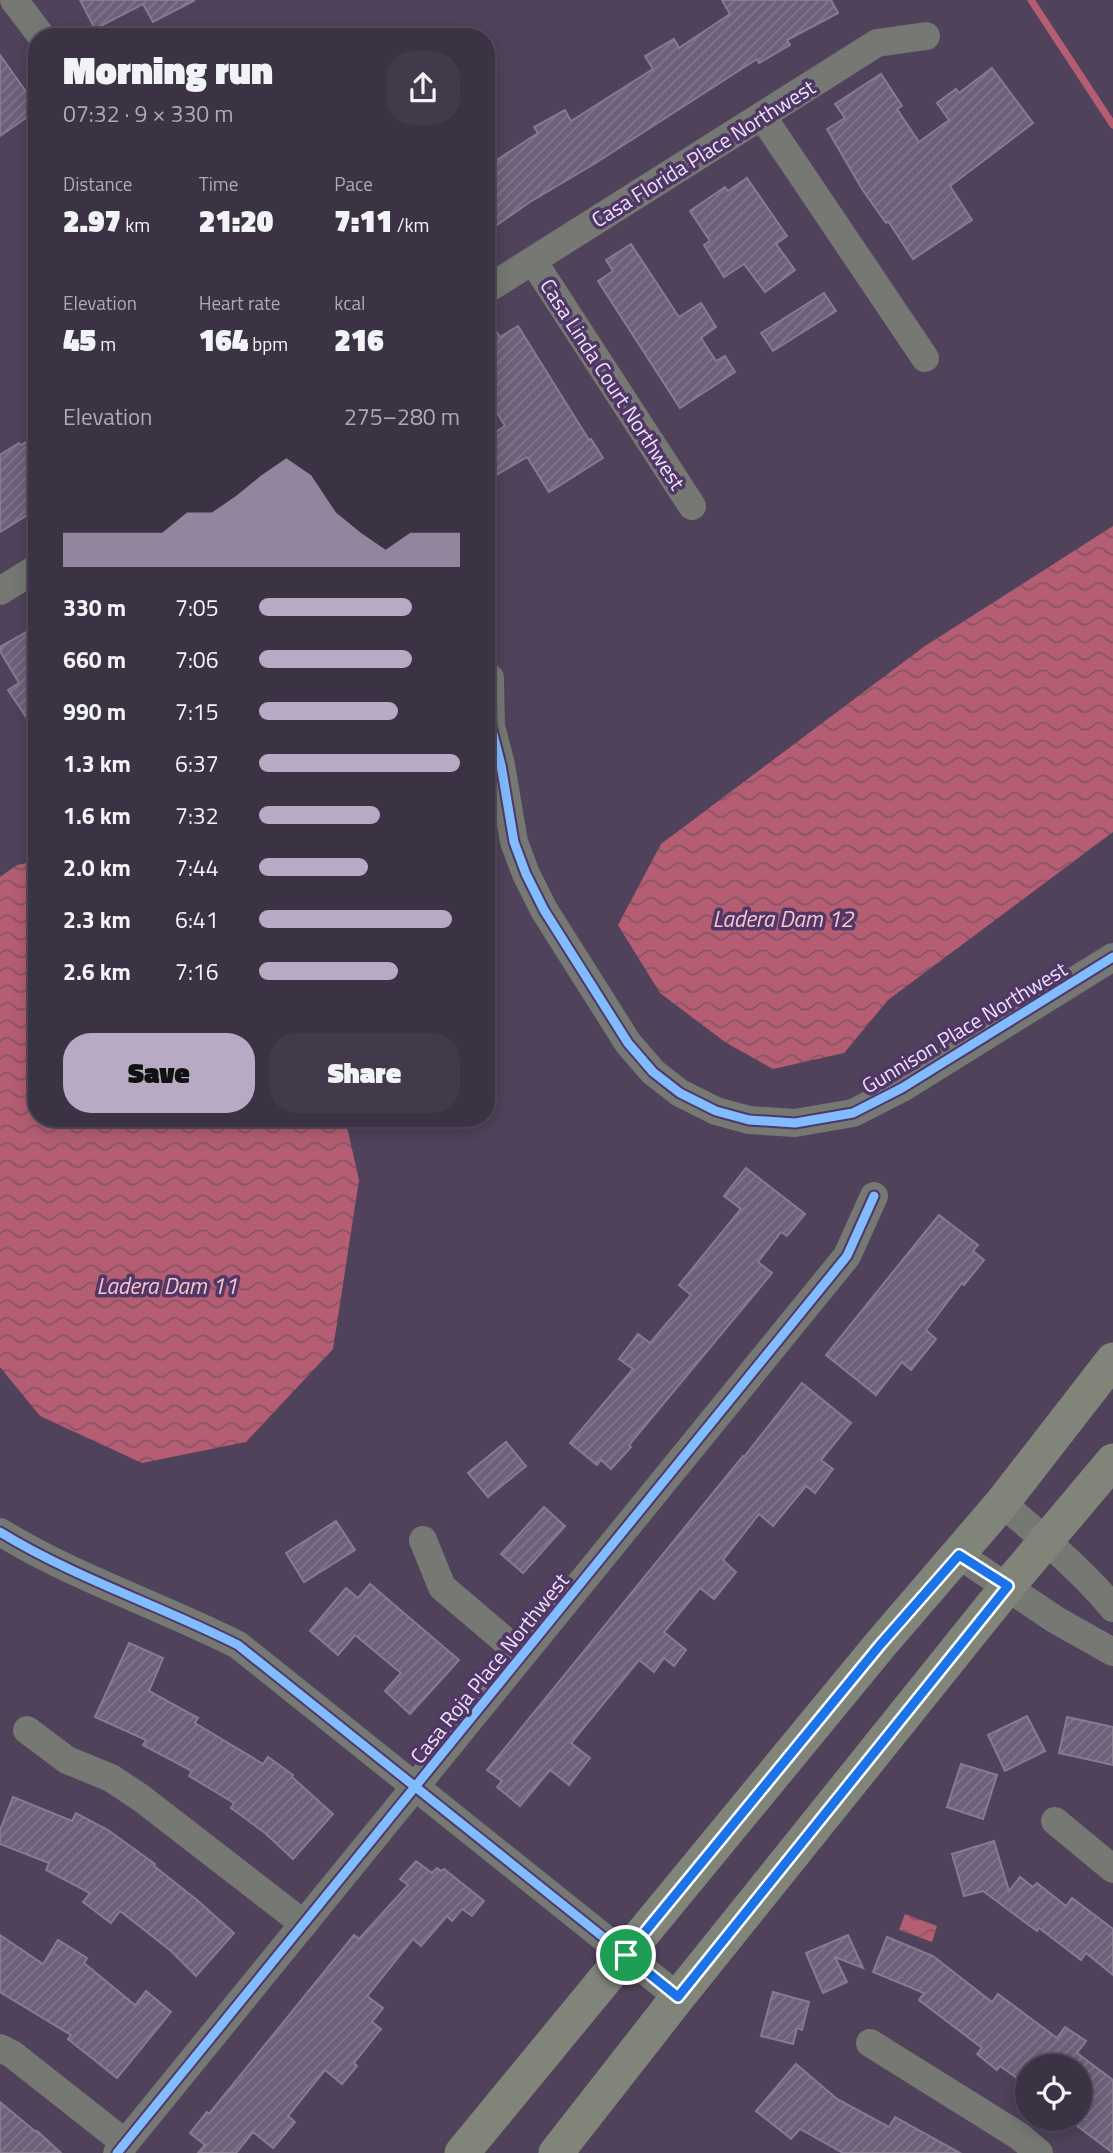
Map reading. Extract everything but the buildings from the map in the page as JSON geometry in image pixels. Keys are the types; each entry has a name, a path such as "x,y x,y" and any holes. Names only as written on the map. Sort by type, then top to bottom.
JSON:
{"main road":[{"path":"462,2153 880,1645 1002,1503 1113,1360"},
{"path":"556,2153 1045,1540 1113,1461"}],"street":[{"path":"14,0 35,28"},
{"name":"Casa Florida Place Northwest","path":"495,284 877,43 926,36"},
{"path":"762,116 925,358"},
{"name":"Casa Linda Court Northwest","path":"533,261 692,506"},
{"path":"0,591 28,574"},
{"name":"Gunnison Place Northwest","path":"495,742 514,842 544,910 628,1043 653,1072 680,1093 716,1111 749,1120 795,1123 853,1113 902,1088 1113,957"},
{"name":"Casa Roja Place Northwest","path":"121,2148 847,1256 874,1196"},
{"path":"1002,1503 1100,1592 1113,1608"},
{"path":"0,1532 78,1574 190,1620 237,1645 678,1997"},
{"path":"423,1540 442,1587 522,1655"},
{"path":"959,1555 1056,1620 1113,1652"},
{"path":"27,1730 67,1760 111,1778 141,1798 304,1924"},
{"path":"1055,1821 1113,1869"},
{"path":"870,2043 1019,2136 1040,2153"},
{"path":"0,2048 121,2148"}],"water":[{"name":"Ladera Dam 12","path":"1113,526 1113,832 888,1000 844,1053 773,1069 725,1042 660,993 618,925 661,844 925,646"},
{"name":"Ladera Dam 11","path":"28,863 28,1127 347,1127 359,1180 333,1349 246,1442 142,1463 40,1416 0,1367 0,877 17,865"},
{"path":"905,1914 937,1926 932,1942 899,1930"}],"waterway":[{"path":"1031,0 1113,125"}],"cycle path":[{"path":"495,742 514,842 544,910 628,1043 653,1072 680,1093 716,1111 749,1120 795,1123 853,1113 902,1088 1113,957"},
{"path":"117,2153 847,1256 874,1196"},
{"path":"0,1532 87,1577 238,1645 678,1997"}],"route":[{"path":"959,1555 1008,1586 678,1997 626,1955 880,1645 959,1555"}]}
